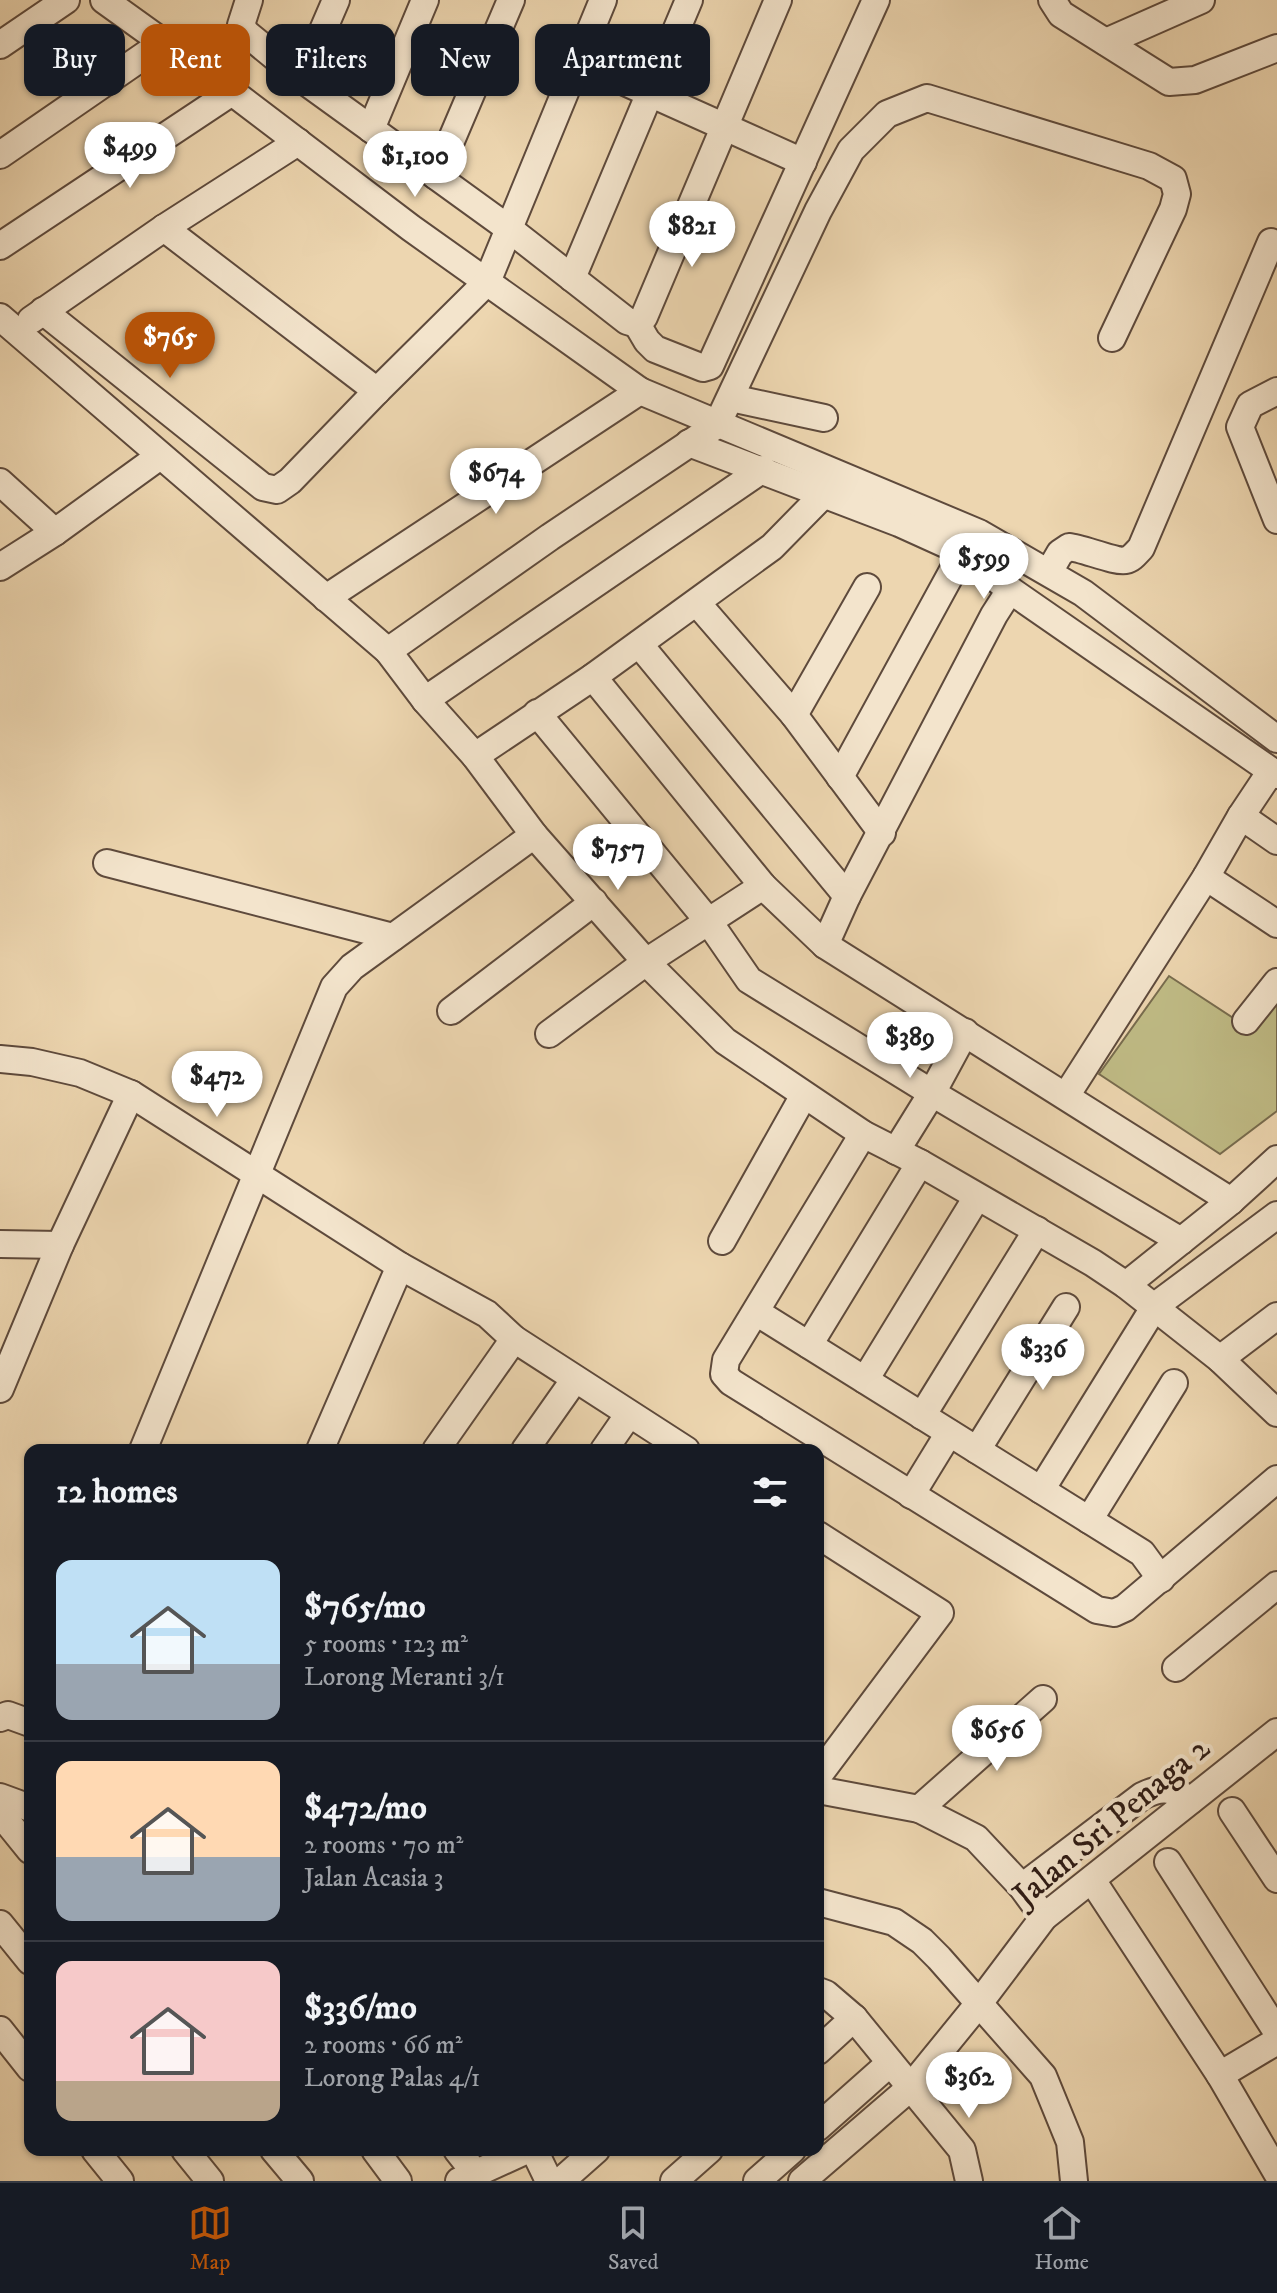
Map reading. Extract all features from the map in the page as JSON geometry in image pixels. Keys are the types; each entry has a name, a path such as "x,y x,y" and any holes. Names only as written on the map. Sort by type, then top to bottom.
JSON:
{"street":[{"path":"0,45 66,0"},
{"path":"104,0 141,26"},
{"path":"249,0 241,25 266,49"},
{"path":"326,24 336,0"},
{"path":"371,129 425,0"},
{"path":"436,176 511,0"},
{"path":"679,24 689,0"},
{"path":"637,324 644,317 778,0"},
{"path":"325,96 508,228 627,321 637,324 655,349 703,368 710,366 876,0"},
{"path":"1052,0 1061,14 1169,82 1195,80 1277,48"},
{"path":"1106,42 1201,0"},
{"path":"590,24 598,1"},
{"path":"0,155 141,58"},
{"path":"0,246 226,96"},
{"path":"237,96 487,282 640,391 979,533 1083,593 1277,739"},
{"path":"43,311 263,487 277,490 290,481 487,282 563,96"},
{"path":"572,278 649,96"},
{"path":"657,96 803,162"},
{"path":"388,651 717,425 818,211 851,150 887,114 927,98 1149,166 1173,179 1177,194 1173,209 1112,338"},
{"path":"298,142 43,311 8,324 388,651 425,700 475,756 534,835 646,962 725,1041 863,1134 1037,1230 1126,1285 1220,1359 1277,1413"},
{"path":"164,228 377,391"},
{"path":"1049,572 1060,553 1069,547 1120,562 1130,560 1141,548 1271,242"},
{"path":"326,598 640,391"},
{"path":"1277,391 1250,405 1240,427 1277,520"},
{"path":"731,398 824,418"},
{"path":"689,443 899,523 963,552 1010,590 1274,773 1241,816 1206,877 1066,1096"},
{"path":"0,567 55,532 160,456"},
{"path":"425,700 763,469"},
{"path":"0,482 55,532"},
{"path":"475,756 593,677 772,547 824,494"},
{"path":"840,777 963,552"},
{"path":"794,715 867,587"},
{"path":"825,945 847,896 1010,590"},
{"path":"697,603 794,715 882,833"},
{"path":"639,644 847,896"},
{"path":"593,677 763,886 825,945 1231,1201"},
{"path":"537,713 709,922 749,980 1181,1241"},
{"path":"1241,816 1277,841"},
{"path":"145,1444 334,987 352,967 534,835"},
{"path":"107,863 393,937"},
{"path":"1206,877 1277,924"},
{"path":"549,1034 646,962 763,886"},
{"path":"451,1011 594,902"},
{"path":"1246,1021 1277,982"},
{"path":"896,1151 965,1032"},
{"path":"0,1059 32,1062 80,1073 131,1094 400,1266 487,1314 514,1339 676,1444"},
{"path":"0,1389 60,1245 131,1094"},
{"path":"722,1241 804,1095"},
{"path":"863,1134 726,1360 724,1374 731,1382 1097,1610 1114,1613 1125,1608 1277,1479"},
{"path":"1126,1285 1231,1201 1277,1159"},
{"path":"809,1345 920,1163"},
{"path":"865,1380 977,1197"},
{"path":"1041,1490 1155,1306 1277,1215"},
{"path":"922,1416 1037,1230"},
{"path":"0,1244 60,1245"},
{"path":"323,1444 400,1266"},
{"path":"977,1450 1066,1307"},
{"path":"756,1312 1142,1553 1161,1579"},
{"path":"1220,1359 1277,1316"},
{"path":"440,1444 514,1339"},
{"path":"529,1444 575,1379"},
{"path":"1089,1520 1174,1383"},
{"path":"608,1444 629,1414"},
{"path":"911,1495 949,1433"},
{"path":"824,1539 940,1613 824,1768"},
{"path":"1176,1668 1277,1585"},
{"path":"919,1809 1043,1699"},
{"path":"0,1718 8,1715 24,1721"},
{"name":"Jalan Sri Penaga 2","path":"802,2181 910,2088 1044,1917 1277,1732"},
{"path":"1022,1887 1142,1796 1158,1788 1170,1789 1191,1800"},
{"path":"824,1791 919,1809 976,1838 1022,1887 1044,1917"},
{"path":"0,1797 24,1806"},
{"path":"1232,1811 1277,1879"},
{"path":"0,1813 24,1843"},
{"path":"1168,1862 1277,2032"},
{"path":"1092,1880 1220,2075 1277,2173"},
{"path":"824,1904 894,1922 922,1941 980,2002 1043,2076 1070,2142 1074,2181"},
{"path":"0,1924 24,1954"},
{"path":"824,1993 854,2018 962,2150 969,2181"},
{"path":"824,2046 854,2018"},
{"path":"11,2041 24,2059"},
{"path":"1220,2075 1277,2041"},
{"path":"824,2122 890,2063"},
{"path":"100,2156 120,2181"},
{"path":"190,2156 210,2181"},
{"path":"279,2156 300,2181"},
{"path":"379,2156 398,2181"},
{"path":"459,2156 467,2178 514,2156"},
{"path":"537,2156 549,2181"},
{"path":"561,2181 589,2156"},
{"path":"675,2181 702,2156"},
{"path":"757,2181 785,2156"}],"shaded area":[{"path":"1169,976 1247,1027 1277,996 1277,1111 1220,1154 1099,1074"}]}
